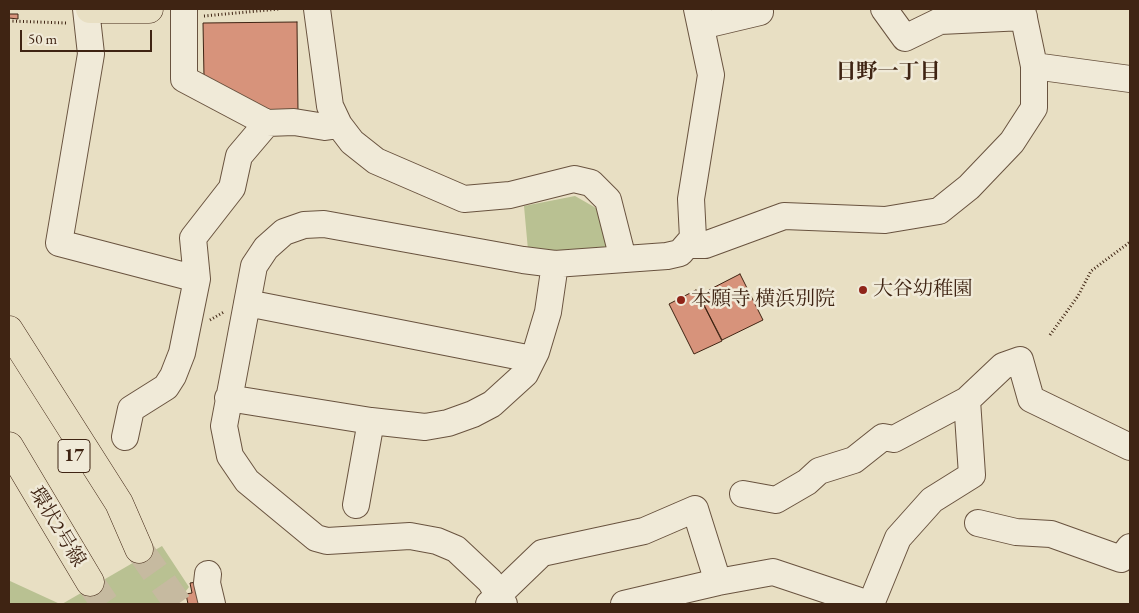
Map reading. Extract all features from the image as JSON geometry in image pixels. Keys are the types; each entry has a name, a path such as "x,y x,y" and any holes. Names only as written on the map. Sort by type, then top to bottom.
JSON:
{"main road":[{"path":"90,9 149,9"},
{"name":"17","path":"9,330 119,503 139,549 109,510 9,363"},
{"name":"環状2号線","path":"9,446 90,582 45,531 9,474"}],"street":[{"path":"86,9 91,54 59,243 197,279"},
{"path":"184,9 184,79 267,123 294,122 325,127 339,125"},
{"path":"317,9 330,106 339,125 352,142 376,161 464,199 510,195 574,179 590,183 608,200 623,259"},
{"path":"688,245 705,244 784,216 885,220 940,211 969,187 1012,142 1034,108 1034,66 1023,13 940,21 905,38 884,9"},
{"path":"718,582 695,509 644,531 542,553 497,601 478,568 456,549 437,541 410,536 327,541 316,538 248,481 230,456 224,426 254,266 266,248 284,232 304,225 324,224 523,260 555,264 667,256 680,252 693,238 691,199 711,75 699,17 760,12"},
{"path":"1034,66 1130,79"},
{"path":"125,437 130,409 166,386 173,376 182,353 197,279 193,238 232,188 239,156 267,123"},
{"path":"228,398 371,421 425,427 448,423 473,414 492,404 525,374 548,312 555,264"},
{"path":"247,300 532,359"},
{"path":"743,494 776,500 807,482 819,471 854,460 883,437 894,439 967,400 1003,366 1020,360 1031,399 1130,448"},
{"path":"624,604 718,582 773,572 870,604 898,538 932,500 972,475 967,400"},
{"path":"356,505 371,421"},
{"path":"978,524 1016,532 1051,534 1121,560 1130,546"},
{"path":"208,574 207,583 212,604"}],"path":[{"path":"1050,335 1078,296 1091,271 1130,242"},
{"path":"186,335 247,300"}],"green space":[{"path":"575,196 596,208 610,252 528,250 524,206"},
{"path":"162,546 189,587 176,604 62,604"},
{"path":"10,581 60,604 9,604"}],"building":[{"path":"9,14 18,14 18,19 9,18"},
{"path":"297,22 298,112 266,112 204,77 203,23"},
{"path":"740,274 763,320 722,340 699,295"},
{"path":"696,290 722,341 694,354 669,304"},
{"path":"204,581 202,604 188,604 186,594 192,593 190,583"}],"tunnel":[{"path":"139,549 178,604"},
{"path":"90,582 105,604"}],"place":[{"name":"大谷幼稚園","path":"863,290"},
{"name":"本願寺 横浜別院","path":"681,300"}],"district":[{"name":"日野一丁目","path":"888,72"}]}
